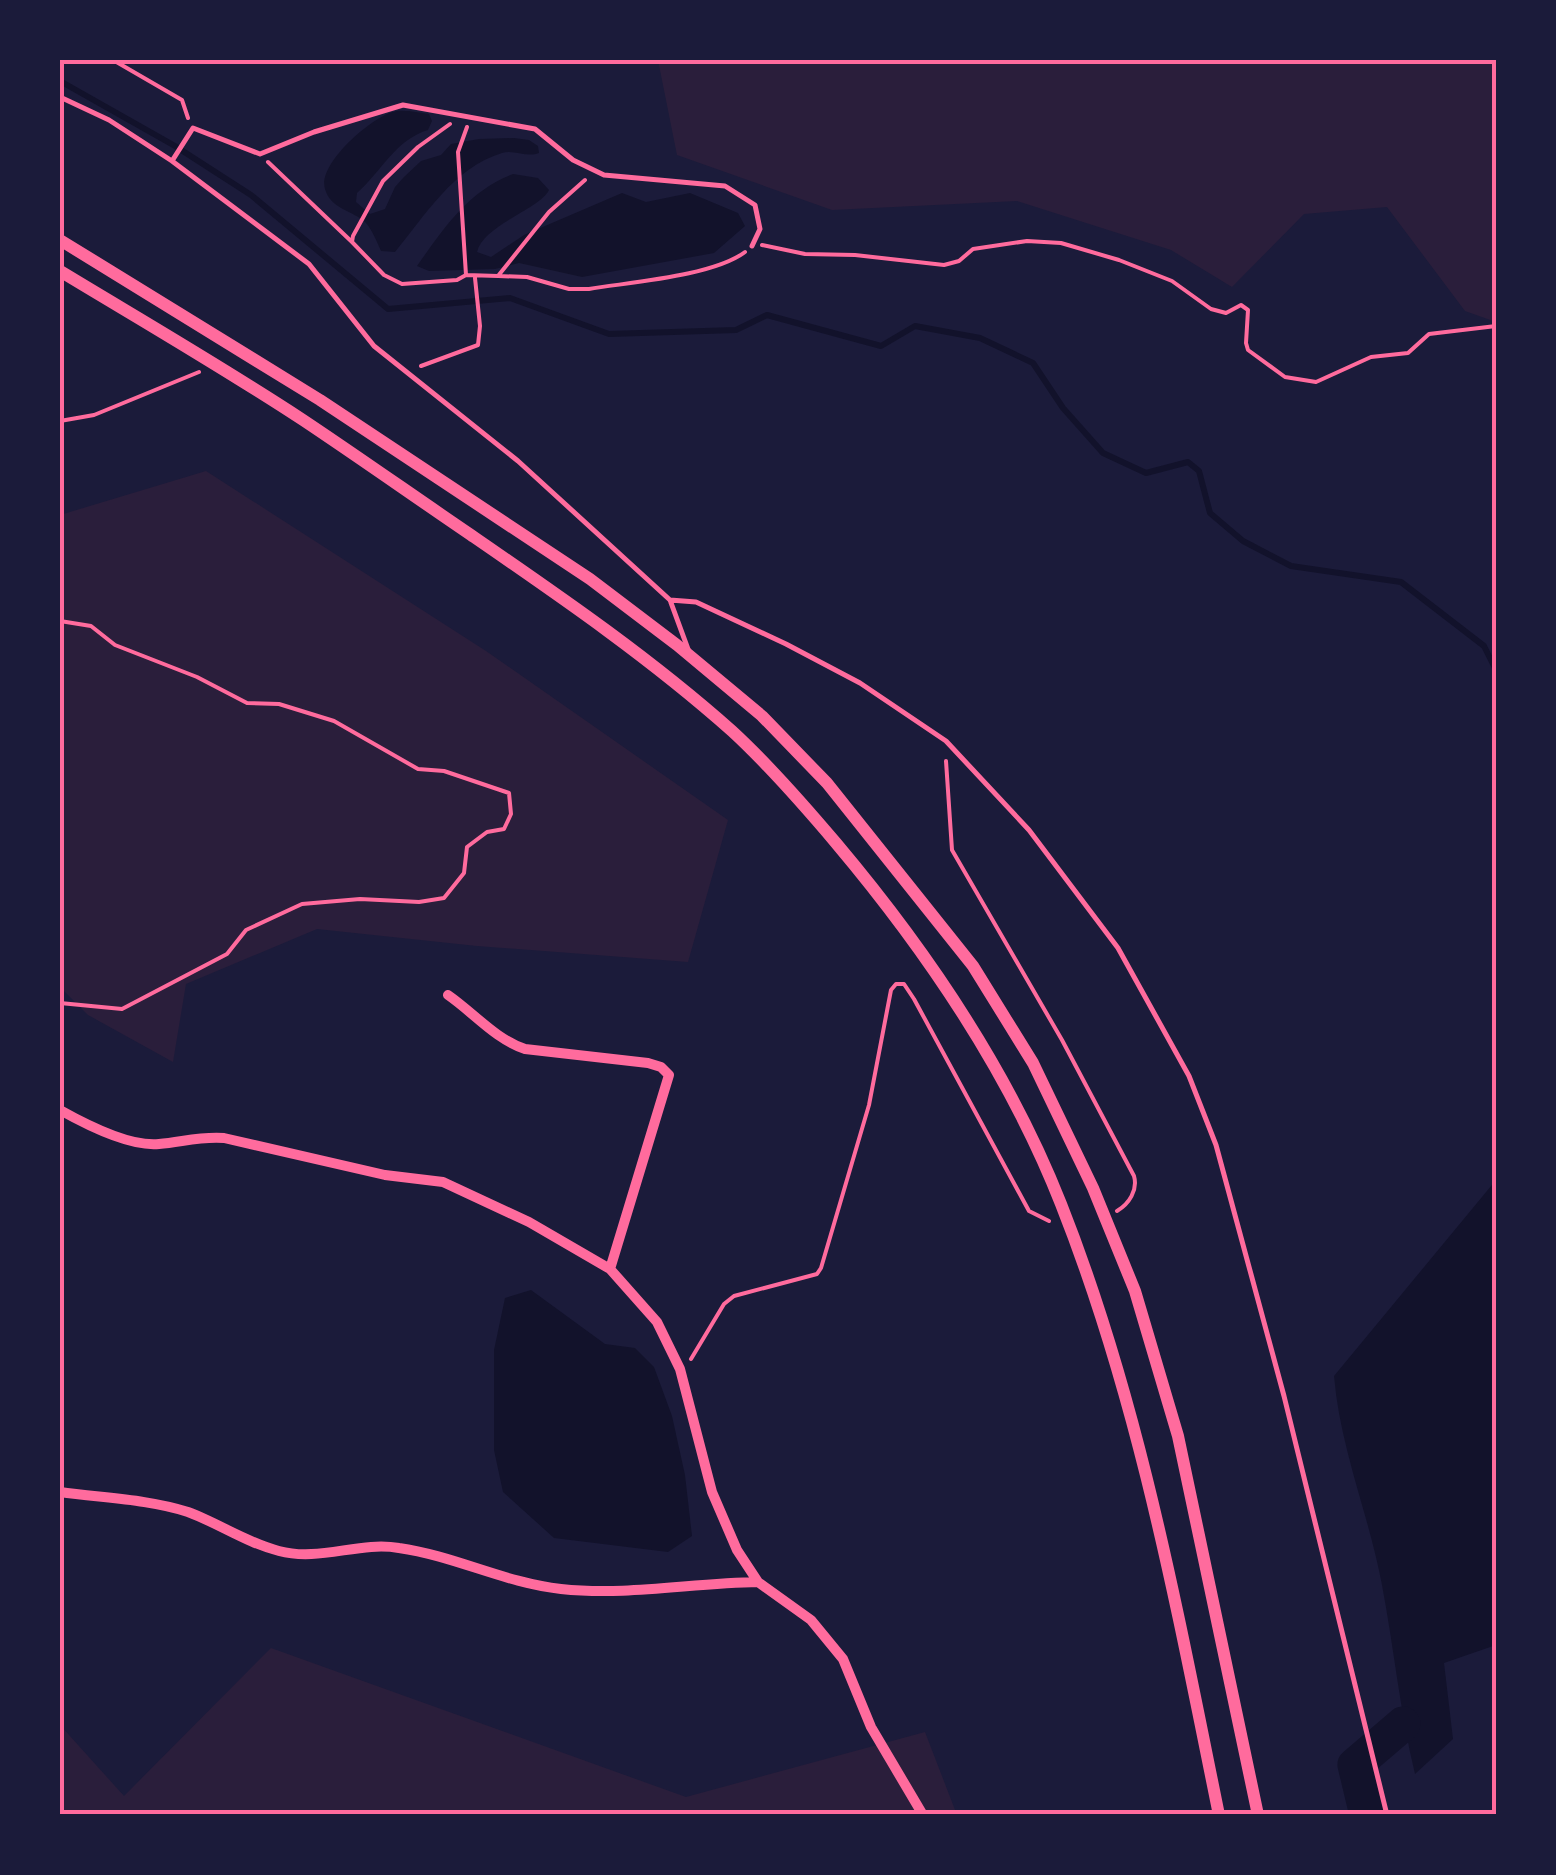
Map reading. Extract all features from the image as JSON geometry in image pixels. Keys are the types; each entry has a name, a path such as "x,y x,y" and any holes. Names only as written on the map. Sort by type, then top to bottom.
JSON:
{"street":[{"path":"60,240 320,400 590,579 691,657 762,716 827,783 973,966 1034,1063 1093,1188 1135,1291 1178,1436 1258,1815"},
{"path":"60,271 300,418 566,600 655,666 735,734 801,802 866,879 942,980 1000,1078 1059,1198 1098,1300 1139,1443 1219,1815"},
{"path":"448,995 508,1044 648,1064 661,1067 669,1075 610,1269"},
{"path":"60,1110 134,1143 157,1145 204,1136 224,1138 385,1175 443,1182 530,1222 610,1269 657,1322 680,1370 712,1492 737,1550 758,1582 812,1620 842,1658 870,1727 923,1815"},
{"path":"60,1492 184,1511 278,1551 326,1555 371,1546 396,1547 509,1580 558,1589 652,1592 706,1582 758,1582"}],"lane":[{"path":"60,97 109,120 172,161 308,264 374,346 518,461 670,600 691,657"},
{"path":"172,161 193,128 260,154 314,132 403,105 535,129 573,160 604,175 725,186 754,205 760,229 752,246"},
{"path":"670,600 696,602 786,644 860,683 946,741 1029,830 1118,948 1189,1076 1216,1145 1284,1396 1388,1815"}],"path":[{"path":"113,60 182,100 193,128"},
{"path":"352,239 383,181 418,147 462,115"},
{"path":"466,136 458,152 466,275"},
{"path":"260,154 384,274 402,284 457,280 466,275 527,277 569,289 589,289 712,268 760,244 781,252 944,265 973,249 1027,241 1061,244 1119,260 1172,281 1211,308 1226,313 1241,305 1248,310 1248,350 1285,377 1316,382 1371,357 1408,354 1429,334 1496,326"},
{"path":"498,276 549,212 576,191 593,170"},
{"path":"420,365 478,344 475,278"},
{"path":"60,421 94,415 146,396 193,377 211,364"},
{"path":"60,622 92,626 114,645 197,677 247,702 279,704 334,721 418,770 444,771 490,785 509,794 511,814 504,829 487,832 467,847 464,873 444,898 302,904 246,930 227,954 122,1009 60,1003"},
{"path":"947,764 952,850 1062,1040 1134,1176 1136,1184 1129,1200 1114,1212"},
{"path":"695,1355 724,1304 734,1296 817,1274 822,1268 869,1104 891,990 896,984 904,984 914,999 1029,1211 1054,1223"}],"shaded area":[{"path":"658,60 1496,60 1496,322 1465,311 1387,207 1304,214 1232,287 1171,250 1017,201 832,210 677,155"},
{"path":"409,111 429,114 432,121 428,130 406,141 357,193 356,202 370,214 385,209 395,187 421,161 441,155 451,144 514,138 529,140 538,146 539,153 502,153 485,160 441,195 395,252 381,251 366,223 328,196 325,179 337,155 360,132 384,116"},
{"path":"513,174 538,178 549,190 490,234 477,252 491,257 524,235 622,193 646,202 690,193 738,213 745,226 714,253 582,277 519,263 495,269 429,271 417,266 470,200"},
{"path":"206,471 486,651 728,820 688,962 317,929 186,984 173,1062 88,1015 60,987 60,515"},
{"path":"1496,1180 1496,1645 1444,1663 1453,1739 1415,1774 1382,1585 1342,1429 1334,1376"},
{"path":"531,1290 605,1344 635,1348 654,1367 672,1416 685,1475 692,1536 668,1552 554,1538 503,1492 494,1450 494,1350 505,1298"},
{"path":"271,1648 686,1797 925,1732 957,1815 60,1815 60,1725 124,1796"}],"waterway":[{"path":"60,81 175,146 251,195 388,309 510,298 609,334 736,330 767,315 881,346 915,326 980,338 1033,363 1063,408 1103,453 1146,473 1188,462 1199,471 1210,513 1243,541 1291,566 1401,582 1484,646 1496,670"},
{"path":"1367,1815 1355,1765 1403,1724"}]}
